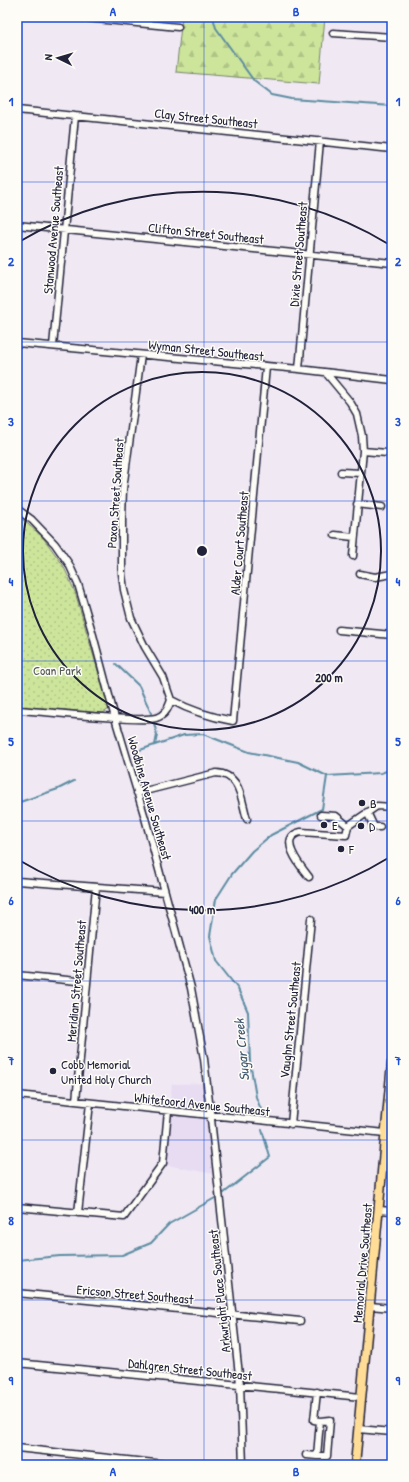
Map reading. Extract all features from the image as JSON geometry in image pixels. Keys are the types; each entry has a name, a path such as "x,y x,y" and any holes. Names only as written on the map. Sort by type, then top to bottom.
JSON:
{"main road":[{"name":"Memorial Drive Southeast","path":"355,1465 385,1133 390,1106 392,1063"}],"street":[{"path":"76,17 178,27"},
{"path":"333,33 392,38"},
{"name":"Clay Street Southeast","path":"17,110 392,149"},
{"name":"Stanwood Avenue Southeast","path":"53,346 75,116"},
{"name":"Dixie Street Southeast","path":"299,369 320,141"},
{"name":"Clifton Street Southeast","path":"17,225 392,263"},
{"name":"Wyman Street Southeast","path":"17,342 299,369 392,380"},
{"name":"Paxon Street Southeast","path":"141,355 123,489 121,539 122,574 124,590 131,618 145,647 163,677 171,700"},
{"name":"Alder Court Southeast","path":"171,700 186,708 214,717 233,721 266,367"},
{"path":"326,373 350,402 357,414 362,436 363,451 353,556"},
{"path":"363,451 387,453"},
{"path":"342,472 360,473"},
{"path":"357,504 382,507"},
{"name":"Woodbine Avenue Southeast","path":"17,509 32,520 55,544 69,564 78,584 165,892 190,988 204,1059 211,1116"},
{"path":"335,535 354,537"},
{"path":"360,574 375,578 392,574"},
{"path":"339,630 392,635"},
{"path":"17,710 115,718 155,718 166,712 171,700"},
{"path":"137,794 216,773 221,774 231,778 236,783 247,820"},
{"path":"309,877 298,864 291,849 291,838 296,833 346,835 348,826 367,812 377,806 392,807"},
{"path":"367,812 374,827 380,828"},
{"path":"321,815 336,816 348,826"},
{"path":"17,881 165,892"},
{"name":"Meridian Street Southeast","path":"76,1102 96,887"},
{"name":"Vaughn Street Southeast","path":"291,1124 311,918"},
{"path":"17,975 87,982"},
{"name":"Whitefoord Avenue Southeast","path":"17,1095 168,1112 385,1133"},
{"path":"78,1213 90,1103"},
{"path":"17,1207 124,1217 164,1163 168,1112"},
{"name":"Arkwright Place Southeast","path":"211,1116 240,1384 243,1465"},
{"path":"379,1210 392,1211"},
{"name":"Ericson Street Southeast","path":"17,1293 300,1321"},
{"path":"370,1306 392,1308"},
{"name":"Dahlgren Street Southeast","path":"17,1363 361,1397"},
{"path":"306,1455 327,1456 330,1420 314,1420 316,1392"},
{"path":"317,1456 320,1421"},
{"path":"358,1429 392,1432"},
{"path":"17,1448 173,1465"}],"shaded area":[{"path":"209,1083 214,1174 161,1164 172,1084"}],"green space":[{"path":"182,17 325,17 319,84 176,72"},
{"name":"Coan Park","path":"17,515 42,536 63,565 75,592 109,709 103,713 17,706"}],"waterway":[{"path":"213,17 216,28 254,81 272,95 292,99 392,106"},
{"path":"116,664 139,686 151,713"},
{"path":"154,723 157,735 155,745"},
{"path":"140,750 184,735 203,734 249,752 298,762 327,776 381,773 392,769"},
{"name":"Sugar Creek","path":"262,1112 256,1097 250,1062 248,1012 238,989 216,961 210,936 216,899 232,874 252,851 271,835 322,809 327,776"},
{"path":"17,803 58,789 74,781"},
{"name":"Sugar Creek","path":"224,1193 270,1157 262,1130"},
{"name":"Sugar Creek","path":"17,1260 60,1256 122,1255 151,1243 169,1224 215,1198"}],"place":[{"name":"B","path":"362,803"},
{"name":"E","path":"324,825"},
{"name":"D","path":"361,826"},
{"name":"F","path":"341,849"},
{"name":"Cobb Memorial United Holy Church","path":"53,1071"}]}
